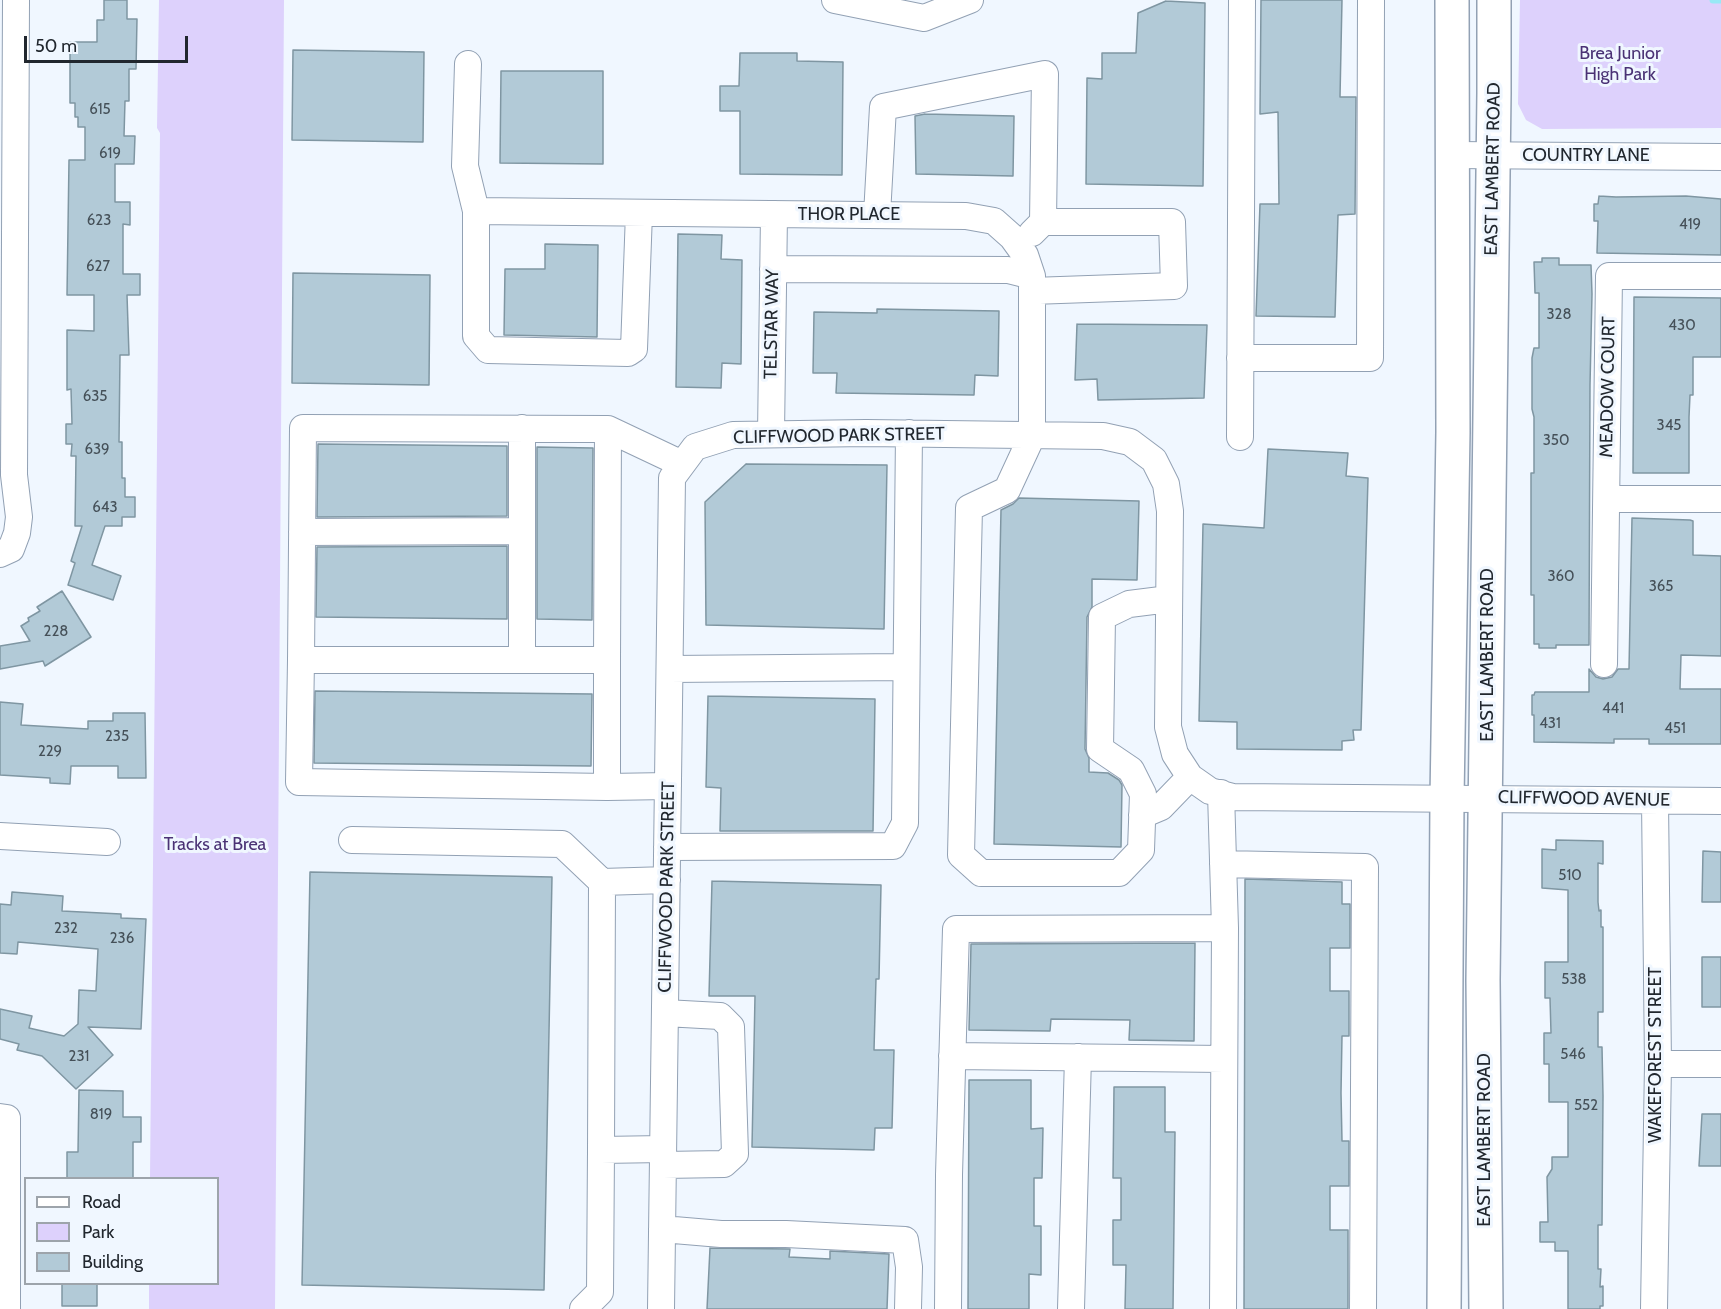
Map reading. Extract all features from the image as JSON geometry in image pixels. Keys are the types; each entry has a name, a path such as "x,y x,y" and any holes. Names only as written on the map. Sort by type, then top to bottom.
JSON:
{"main road":[{"name":"EAST LAMBERT ROAD","path":"1444,1309 1452,432 1452,0"},
{"name":"EAST LAMBERT ROAD","path":"1486,1309 1484,980 1494,0"}],"street":[{"path":"6,552 17,533 18,517 14,475 8,42 16,0"},
{"path":"835,0 924,18 970,0"},
{"path":"1240,437 1242,0"},
{"path":"1240,358 1370,358 1371,0"},
{"path":"468,64 465,166 476,211 476,336 488,350 628,353 634,349 639,213"},
{"path":"877,215 883,107 1045,74 1043,222 1019,247"},
{"name":"COUNTRY LANE","path":"1452,155 1721,157"},
{"name":"THOR PLACE","path":"476,211 966,216 994,221 1012,237 1019,247 1032,283 1032,436"},
{"name":"TELSTAR WAY","path":"771,434 774,214"},
{"path":"773,269 1008,270 1032,283 1174,286 1172,222 1043,222"},
{"name":"MEADOW COURT","path":"1604,664 1610,276 1721,276"},
{"path":"668,786 299,782 303,428 608,429 682,464"},
{"path":"522,428 522,660"},
{"path":"607,787 608,429"},
{"path":"668,847 893,846 905,823 909,433"},
{"name":"CLIFFWOOD PARK STREET","path":"662,1309 672,478 694,447 733,435 771,434 909,433 1103,436 1130,442 1154,460 1166,484 1170,511 1168,727 1175,754 1190,777 1210,791 1233,797 1447,798"},
{"path":"1032,436 1007,490 969,508 962,855 981,873 1119,873 1141,850 1143,794 1131,770 1100,749 1102,617 1129,604 1169,599"},
{"path":"1607,499 1721,499"},
{"path":"302,532 522,531"},
{"path":"301,660 607,660"},
{"path":"670,669 905,667"},
{"path":"1142,815 1161,807 1190,777"},
{"path":"1221,793 1225,928 1224,1309"},
{"name":"CLIFFWOOD AVENUE","path":"1447,798 1721,801"},
{"name":"WAKEFOREST STREET","path":"1654,1309 1658,1064 1655,801"},
{"path":"0,836 107,842"},
{"path":"352,840 562,844 602,882 667,880"},
{"path":"1223,864 1365,867 1363,1309"},
{"path":"583,1309 600,1292 602,882"},
{"path":"948,1309 956,929 1225,928"},
{"path":"601,1150 724,1164 735,1154 730,1027 720,1016 665,1013"},
{"path":"952,1056 1224,1059"},
{"path":"1071,1309 1078,1058"},
{"path":"1658,1064 1721,1064"},
{"path":"4,1117 7,1309"},
{"path":"663,1229 721,1234 786,1234 905,1240 909,1267 908,1309"}],"green space":[{"name":"Tracks at Brea","path":"159,0 284,0 275,1309 149,1309 149,1285 219,1285 219,1177 150,1177 160,133 157,128"},
{"name":"Brea Junior High Park","path":"1520,0 1721,0 1721,128 1542,129 1526,120 1518,104"}],"building":[{"path":"104,0 127,0 127,19 137,19 136,69 129,69 129,101 125,101 124,136 135,136 134,164 115,164 115,202 130,202 130,225 123,224 123,274 140,274 140,295 127,295 129,355 120,355 119,442 122,442 122,478 125,478 125,497 135,497 135,517 122,517 122,526 105,526 92,565 121,576 113,600 68,585 75,563 71,561 82,526 75,526 76,456 71,456 72,444 66,444 66,424 72,424 71,389 67,390 67,330 94,331 94,295 67,295 69,160 85,160 85,127 78,127 75,103 70,103 70,42 97,42 97,20 104,20"},
{"path":"1261,0 1342,0 1340,97 1356,97 1355,214 1338,215 1335,317 1256,316 1260,204 1279,204 1278,112 1260,114"},
{"path":"1166,1 1205,3 1203,186 1086,184 1087,78 1102,79 1102,53 1136,53 1138,13"},
{"path":"293,50 424,52 423,142 292,140"},
{"path":"740,53 797,53 797,61 843,62 842,175 740,174 740,111 720,111 720,86 739,86"},
{"path":"501,71 603,71 603,164 500,163"},
{"path":"925,114 1014,116 1013,176 916,174 915,116"},
{"path":"1599,196 1686,196 1721,199 1721,255 1597,253 1598,221 1594,221 1594,204 1598,204"},
{"path":"678,234 722,235 721,259 742,260 741,364 722,363 721,388 676,387"},
{"path":"545,244 598,245 597,337 504,335 505,269 545,269"},
{"path":"1542,258 1559,258 1559,265 1591,265 1589,645 1556,645 1556,648 1539,648 1539,644 1534,644 1534,595 1531,595 1531,473 1534,473 1532,358 1534,348 1539,348 1539,293 1535,293 1534,262 1542,262"},
{"path":"293,273 430,275 429,385 292,383"},
{"path":"1634,297 1721,298 1721,357 1693,357 1693,395 1690,395 1689,417 1689,473 1633,473"},
{"path":"877,309 999,311 998,376 975,375 974,395 836,393 837,373 813,373 814,312 877,313"},
{"path":"1077,324 1207,325 1204,398 1098,400 1097,379 1075,380"},
{"path":"318,444 507,446 507,516 317,517"},
{"path":"537,447 593,448 592,620 537,619"},
{"path":"1268,449 1348,453 1346,476 1368,478 1361,730 1353,730 1354,740 1342,741 1342,750 1237,749 1237,722 1199,721 1203,524 1264,528"},
{"path":"746,464 887,465 884,629 706,625 705,502"},
{"path":"1019,498 1139,501 1137,580 1092,579 1092,607 1087,617 1085,749 1089,758 1089,772 1108,773 1119,780 1122,785 1121,847 994,844 1001,510"},
{"path":"1632,518 1693,521 1693,555 1721,556 1721,656 1681,655 1680,689 1721,689 1721,744 1649,744 1649,739 1614,739 1614,743 1534,742 1532,695 1535,692 1589,692 1589,669 1596,677 1603,679 1612,677 1618,669 1629,669"},
{"path":"507,546 507,619 316,617 317,547"},
{"path":"62,591 91,637 45,666 43,661 0,669 0,646 30,641 21,626 29,621 28,618 40,611 37,607"},
{"path":"315,691 592,694 591,766 314,763"},
{"path":"708,696 875,699 873,831 720,831 721,788 706,787"},
{"path":"0,702 23,704 21,725 88,729 88,721 113,721 113,713 145,713 146,778 118,778 118,766 71,766 70,784 50,783 50,778 0,775"},
{"path":"1556,840 1603,841 1603,864 1598,863 1598,902 1599,911 1601,910 1601,927 1603,927 1603,1012 1598,1012 1598,1047 1602,1047 1603,1096 1602,1225 1598,1225 1598,1269 1601,1269 1600,1287 1603,1286 1603,1306 1600,1306 1600,1309 1568,1309 1568,1251 1555,1251 1555,1242 1540,1242 1540,1222 1548,1222 1547,1177 1552,1169 1552,1157 1568,1157 1568,1102 1549,1102 1549,1064 1544,1064 1544,1033 1551,1033 1550,998 1545,998 1545,962 1568,962 1568,890 1542,888 1542,849 1556,850"},
{"path":"1703,851 1721,852 1721,902 1702,902"},
{"path":"310,872 552,877 544,1290 302,1285"},
{"path":"1245,879 1342,882 1342,904 1350,904 1350,948 1330,948 1330,991 1349,991 1349,1036 1342,1036 1341,1093 1342,1141 1349,1141 1349,1186 1330,1186 1330,1230 1348,1230 1348,1309 1244,1309"},
{"path":"712,881 881,885 879,979 876,979 874,1050 894,1050 892,1128 875,1128 874,1150 752,1147 755,996 709,996"},
{"path":"12,892 63,896 62,911 121,914 121,918 146,919 141,1029 88,1027 113,1055 76,1089 42,1056 17,1050 19,1044 0,1039 0,1009 32,1016 29,1028 64,1036 78,1024 79,990 96,991 98,949 18,942 17,954 0,953 0,904 11,905"},
{"path":"1195,943 1194,1041 1129,1040 1130,1020 1051,1019 1050,1031 969,1030 971,944"},
{"path":"1702,957 1721,957 1721,1007 1702,1007"},
{"path":"969,1080 1031,1080 1031,1129 1043,1128 1042,1178 1034,1178 1034,1226 1041,1226 1041,1275 1029,1274 1029,1309 968,1309"},
{"path":"1114,1087 1165,1087 1165,1132 1175,1132 1173,1309 1125,1309 1126,1265 1113,1265 1113,1220 1121,1220 1121,1178 1113,1178"},
{"path":"79,1090 123,1091 123,1117 141,1117 141,1142 133,1142 133,1177 67,1177 67,1152 78,1152"},
{"path":"1702,1114 1721,1114 1721,1166 1699,1166"},
{"path":"710,1248 790,1249 789,1257 830,1259 830,1251 889,1254 887,1309 707,1309"},
{"path":"62,1285 97,1285 97,1306 62,1306"}],"waterway":[{"path":"1713,0 1721,0"}]}
